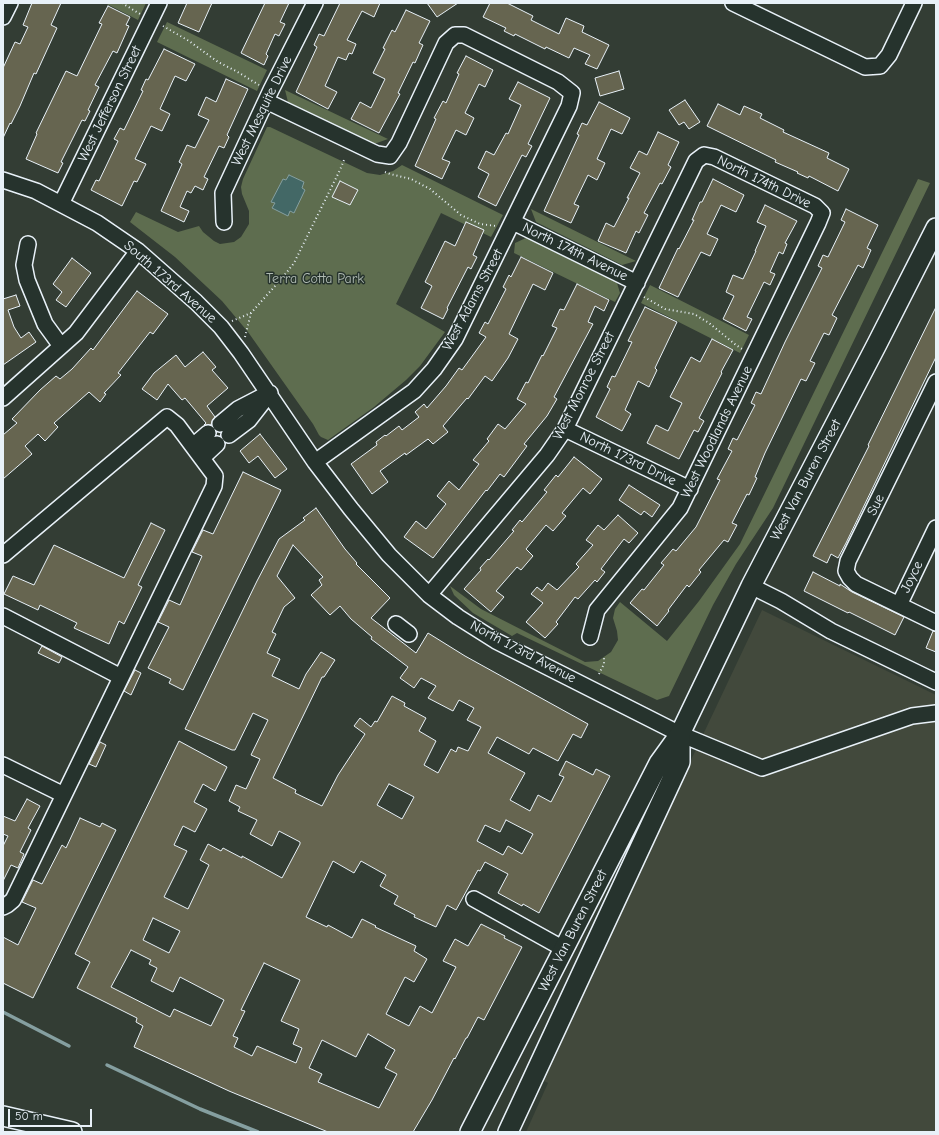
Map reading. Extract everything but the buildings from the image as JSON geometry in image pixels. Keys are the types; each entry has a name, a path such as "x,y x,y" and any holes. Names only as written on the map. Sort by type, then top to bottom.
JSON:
{"main road":[{"name":"West Van Buren Street","path":"470,1132 659,763 680,734 751,586 936,228"},
{"name":"West Van Buren Street","path":"508,1132 680,762 680,734"},
{"path":"3,1116 72,1132"}],"street":[{"path":"3,17 10,3"},
{"name":"West Jefferson Street","path":"61,204 159,3"},
{"name":"West Mesquite Drive","path":"224,222 223,193 266,101 315,3"},
{"path":"733,3 865,67 880,66 889,55 914,3"},
{"name":"West Adams Street","path":"266,101 377,154 390,156 399,143 446,43 455,35 464,35 558,82 572,93 569,106 455,339 434,369 414,391 315,462"},
{"name":"North 174th Drive","path":"704,155 721,160 815,206 822,212"},
{"name":"West Monroe Street","path":"429,595 566,429 640,290 696,161 704,155"},
{"name":"South 173rd Avenue","path":"3,180 36,191 61,204 97,223 138,251 160,269 221,327 270,393"},
{"name":"West Woodlands Avenue","path":"590,637 597,610 680,508 755,356 822,212"},
{"name":"North 174th Avenue","path":"513,222 640,290"},
{"path":"28,244 24,265 28,280 45,324 61,346"},
{"path":"3,398 76,333 138,251"},
{"name":"Sue","path":"899,605 856,584 846,571 848,561 936,382"},
{"path":"225,429 238,409 270,393"},
{"name":"North 173rd Avenue","path":"270,393 315,462 351,509 389,555 429,595 458,617 496,641 680,734 762,768 912,716 936,713"},
{"path":"3,555 167,417 177,425 215,476 214,486 13,900 3,907"},
{"name":"North 173rd Drive","path":"566,429 690,489"},
{"path":"193,446 212,438 202,458"},
{"name":"Joyce","path":"899,605 936,528"},
{"path":"751,586 781,601 831,631 936,682"},
{"path":"899,605 936,623"},
{"path":"3,616 121,676"},
{"path":"396,624 408,634"},
{"path":"3,765 64,795"},
{"path":"474,899 564,948"}],"path":[{"path":"122,3 143,16"},
{"path":"163,26 189,41 218,62 262,86"},
{"path":"221,327 251,313 283,278 294,263 344,160"},
{"path":"384,172 412,179 430,189 468,218 480,224 498,227"},
{"path":"640,290 665,309 694,314 710,323 736,345 755,356"},
{"path":"241,353 251,313"},
{"path":"598,674 604,664 604,657"}],"shaded area":[{"path":"762,610 936,695 936,1132 526,1132 548,1083 540,1079"}],"green space":[{"path":"105,3 146,3 138,20"},
{"path":"167,22 267,70 257,91 157,42"},
{"path":"285,90 388,139 374,144 288,102"},
{"name":"Terra Cotta Park","path":"267,127 270,127 367,173 380,175 393,171 402,165 503,215 491,237 441,213 396,304 445,332 420,366 406,380 374,407 328,440 319,435 313,424 248,332 222,301 175,257 130,222 136,212 178,232 199,226 203,232 220,244 234,242 241,237 249,224 249,211 242,194 241,187 243,179"},
{"path":"918,179 930,183 773,508 736,564 713,605 669,696 657,700 517,633 512,636 473,613 454,595 450,586 481,609 585,662 598,661 611,652 618,640 613,618 615,609 620,602 667,641 699,601 740,544"},
{"path":"531,209 636,261 622,265 536,222"},
{"path":"528,237 609,277 617,283 620,293 615,302 514,253 515,243"},
{"path":"650,285 749,335 740,353 641,303"}],"water":[{"path":"289,175 304,182 302,188 305,190 294,213 290,211 288,216 272,208 275,203 271,202 283,179 286,180"}],"waterway":[{"path":"3,1012 69,1046"},
{"path":"107,1065 200,1109 258,1132"}]}
